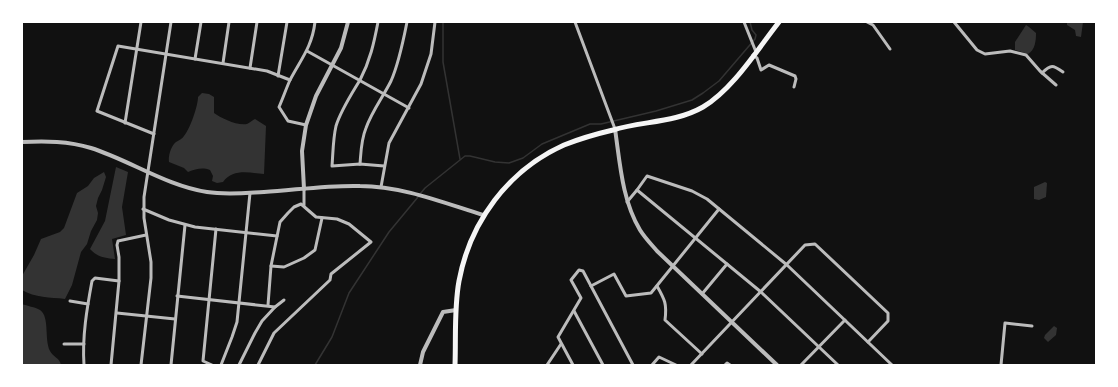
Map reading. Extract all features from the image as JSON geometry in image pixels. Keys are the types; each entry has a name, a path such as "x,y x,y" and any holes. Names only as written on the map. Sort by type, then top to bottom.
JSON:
{"main road":[{"path":"455,365 457,294 462,266 469,244 483,215 502,191 515,178 548,153 579,140 615,129 680,116 702,107 729,86 779,22"}],"street":[{"path":"125,123 142,22"},
{"path":"141,365 151,278 151,262 143,209 144,197 171,22"},
{"path":"195,59 201,22"},
{"path":"222,63 229,22"},
{"path":"250,68 258,22"},
{"path":"278,76 287,22"},
{"path":"306,125 288,121 280,107 290,80 307,51 312,39 316,22"},
{"path":"258,365 274,333 330,280 331,274 370,242 349,224 338,219 316,217 304,205 302,151 306,125 314,101 334,65 341,48 348,22"},
{"path":"378,22 372,51 360,80 342,111 337,126 334,138 332,166 360,164 384,166"},
{"path":"360,164 361,148 366,128 391,81 401,54 406,22"},
{"path":"381,187 389,143 421,84 431,54 435,22"},
{"path":"575,22 615,129 627,202 637,224 645,237 657,251 777,365"},
{"path":"744,22 754,54 761,70 769,65 795,76 796,79 794,87"},
{"path":"867,22 873,25 890,49"},
{"path":"954,22 977,50 985,54 1004,51 1026,55 1042,73 1056,85"},
{"path":"154,134 97,111 118,46 250,68 290,80"},
{"path":"307,51 409,108"},
{"path":"1042,73 1051,66 1055,66 1063,72"},
{"path":"22,142 47,141 76,145 104,153 183,186 205,192 231,194 345,186 381,187 410,193 483,215"},
{"path":"627,202 646,176 692,191 707,199 787,265 892,365"},
{"path":"637,190 761,292 838,365"},
{"path":"221,365 236,322 250,193"},
{"path":"268,306 272,266 280,222 294,207 301,204 304,205"},
{"path":"143,209 185,225 216,230 277,236"},
{"path":"591,286 614,274 626,296 651,293 720,209"},
{"path":"272,266 284,267 309,255 316,248 322,218"},
{"path":"171,365 185,225"},
{"path":"212,365 203,361 216,230"},
{"path":"111,365 119,281 118,241 146,236"},
{"path":"691,365 805,245 815,244 888,313 888,321 868,342"},
{"path":"702,294 727,264"},
{"path":"572,365 558,337 581,298 571,280 579,270 583,271 634,365"},
{"path":"84,365 84,344 92,280 94,278 119,281"},
{"path":"656,286 664,298 666,306 665,320 702,354"},
{"path":"177,296 275,307"},
{"path":"70,300 88,304"},
{"path":"240,365 262,321 284,300"},
{"path":"420,365 424,352 444,312 456,310"},
{"path":"574,311 603,365"},
{"path":"117,313 175,319"},
{"path":"801,365 845,320"},
{"path":"1001,365 1005,323 1032,326"},
{"path":"64,344 84,344"},
{"path":"547,365 561,344"},
{"path":"652,365 659,357 676,365"},
{"path":"725,365 727,363 730,365"}],"shaded area":[{"path":"1067,22 1083,22 1081,37 1076,36 1075,30 1067,25"},
{"path":"1026,25 1036,33 1034,48 1028,54 1015,50 1015,42"},
{"path":"202,93 209,94 214,97 214,113 221,117 234,123 243,124 247,124 255,119 266,126 264,174 242,172 232,175 223,182 217,183 212,181 213,176 210,170 199,169 188,172 184,168 169,162 171,149 174,144 186,133 195,111 198,97"},
{"path":"116,167 128,172 122,207 126,235 112,239 115,259 105,258 90,249 105,221"},
{"path":"104,172 106,177 96,206 98,213 97,220 91,231 87,244 81,252 72,285 65,299 37,296 22,290 22,276 41,239 60,232 64,228 77,193 88,186 94,178"},
{"path":"1045,182 1047,183 1046,197 1039,200 1034,199 1034,187"},
{"path":"22,304 38,309 43,313 46,323 48,346 51,353 61,365 22,365"},
{"path":"1054,326 1057,328 1056,335 1048,342 1044,338 1045,335"}],"waterway":[{"path":"443,22 443,62 460,159"},
{"path":"420,194 425,188 465,156 495,162 509,163 523,158 542,144 590,124 601,124 656,111 692,100 719,81 755,39 756,35 752,30 750,22"},
{"path":"315,365 332,337 349,293 389,232 418,197"}]}
